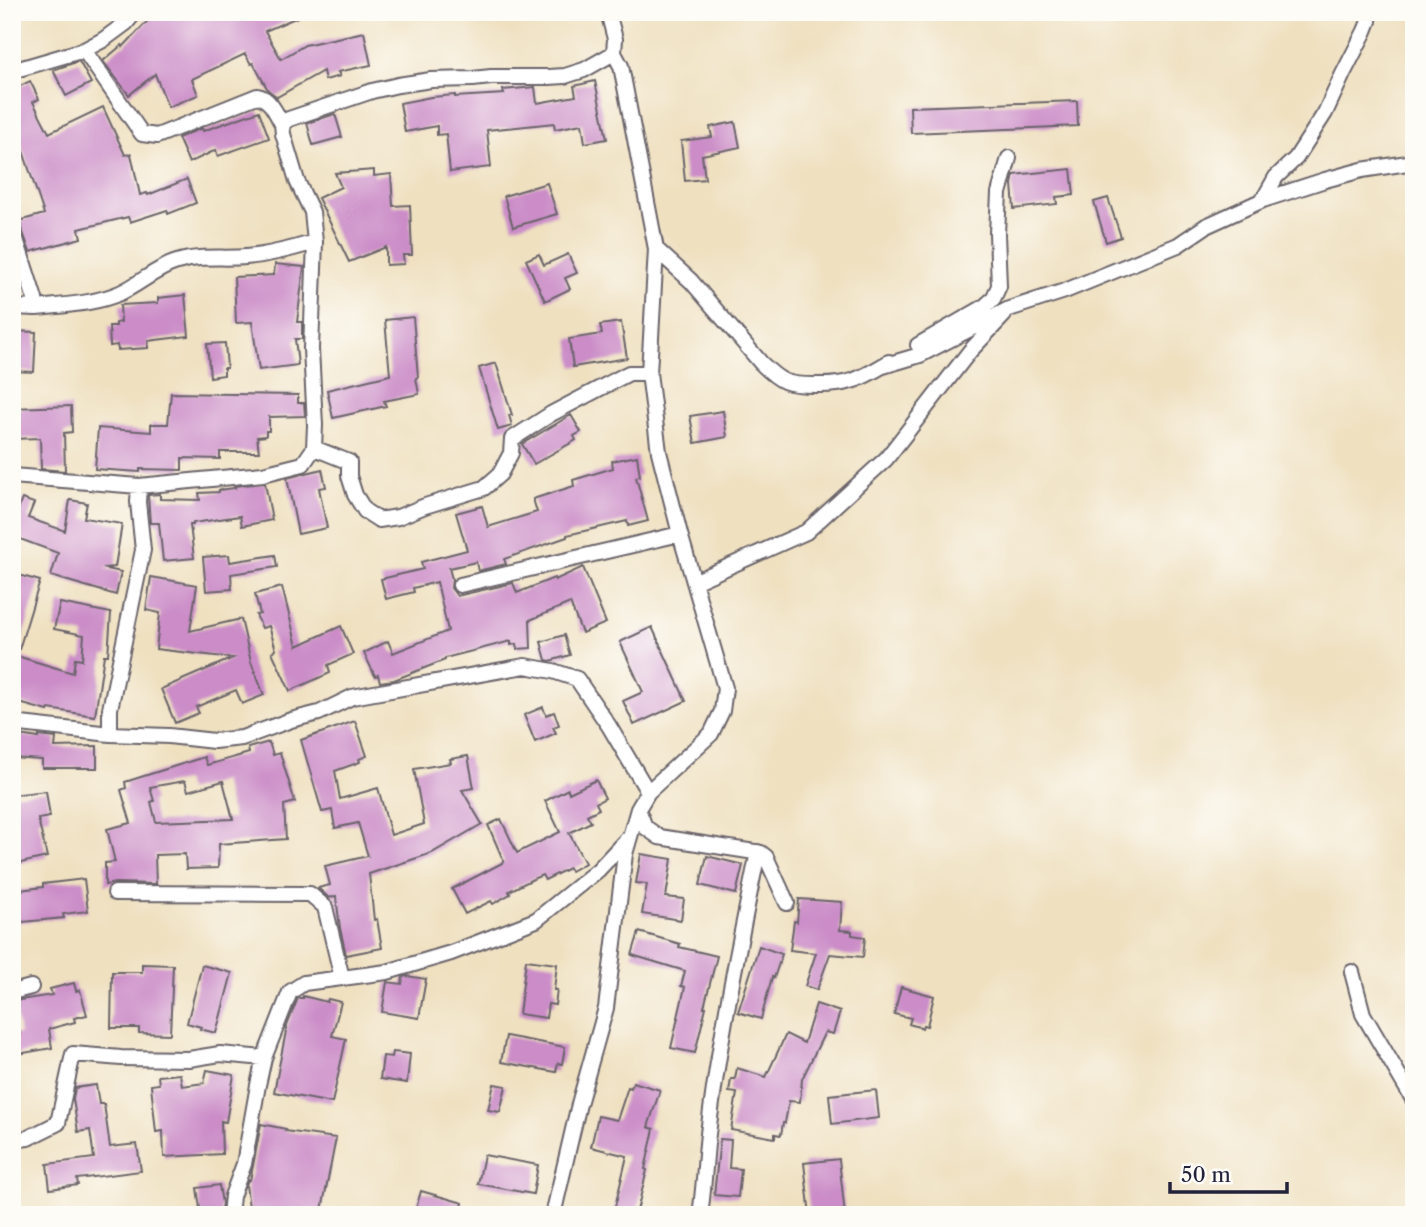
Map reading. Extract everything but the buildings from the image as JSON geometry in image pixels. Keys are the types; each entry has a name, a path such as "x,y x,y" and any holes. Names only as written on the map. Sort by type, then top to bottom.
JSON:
{"street":[{"path":"12,71 85,50 103,40 135,12"},
{"path":"554,1215 579,1104 606,1008 625,854 638,809 648,792 711,734 722,711 725,688 659,452 649,373 656,249 621,66 614,53 615,39 608,12"},
{"path":"1263,200 1276,177 1296,158 1325,113 1369,21 1370,12"},
{"path":"12,476 139,486 263,474 303,464 314,448 311,349 315,243 312,212 297,181 282,124 267,101 257,96 157,136 142,134 85,50"},
{"path":"282,124 289,119 372,91 398,85 431,80 565,76 584,70 614,53"},
{"path":"656,249 691,281 772,374 794,385 847,384 984,307 997,293 999,193 1009,158"},
{"path":"883,366 920,355 1010,309 1178,245 1206,226 1263,200 1362,170 1414,162"},
{"path":"12,227 36,308"},
{"path":"12,307 62,306 108,298 134,286 163,267 181,261 208,257 261,256 315,243"},
{"path":"694,582 806,532 886,459 970,351 1010,309"},
{"path":"314,448 349,462 349,476 355,495 365,511 379,520 398,517 484,488 500,474 511,453 512,439 629,373 649,373"},
{"path":"110,734 110,709 143,550 139,486"},
{"path":"460,585 680,534"},
{"path":"12,723 110,734 214,741 242,738 319,713 352,697 525,666 577,679 648,792"},
{"path":"638,809 645,827 659,837 758,852 766,857 787,903"},
{"path":"230,1215 232,1196 244,1164 264,1058 290,992 303,983 387,972 451,953 536,920 598,870 631,836"},
{"path":"700,1215 718,1065 758,852"},
{"path":"115,892 310,894 325,907 342,978"},
{"path":"1352,972 1363,1014 1414,1101"},
{"path":"12,992 31,987"},
{"path":"12,1140 28,1138 58,1123 73,1054 189,1059 220,1054 264,1058"}]}
